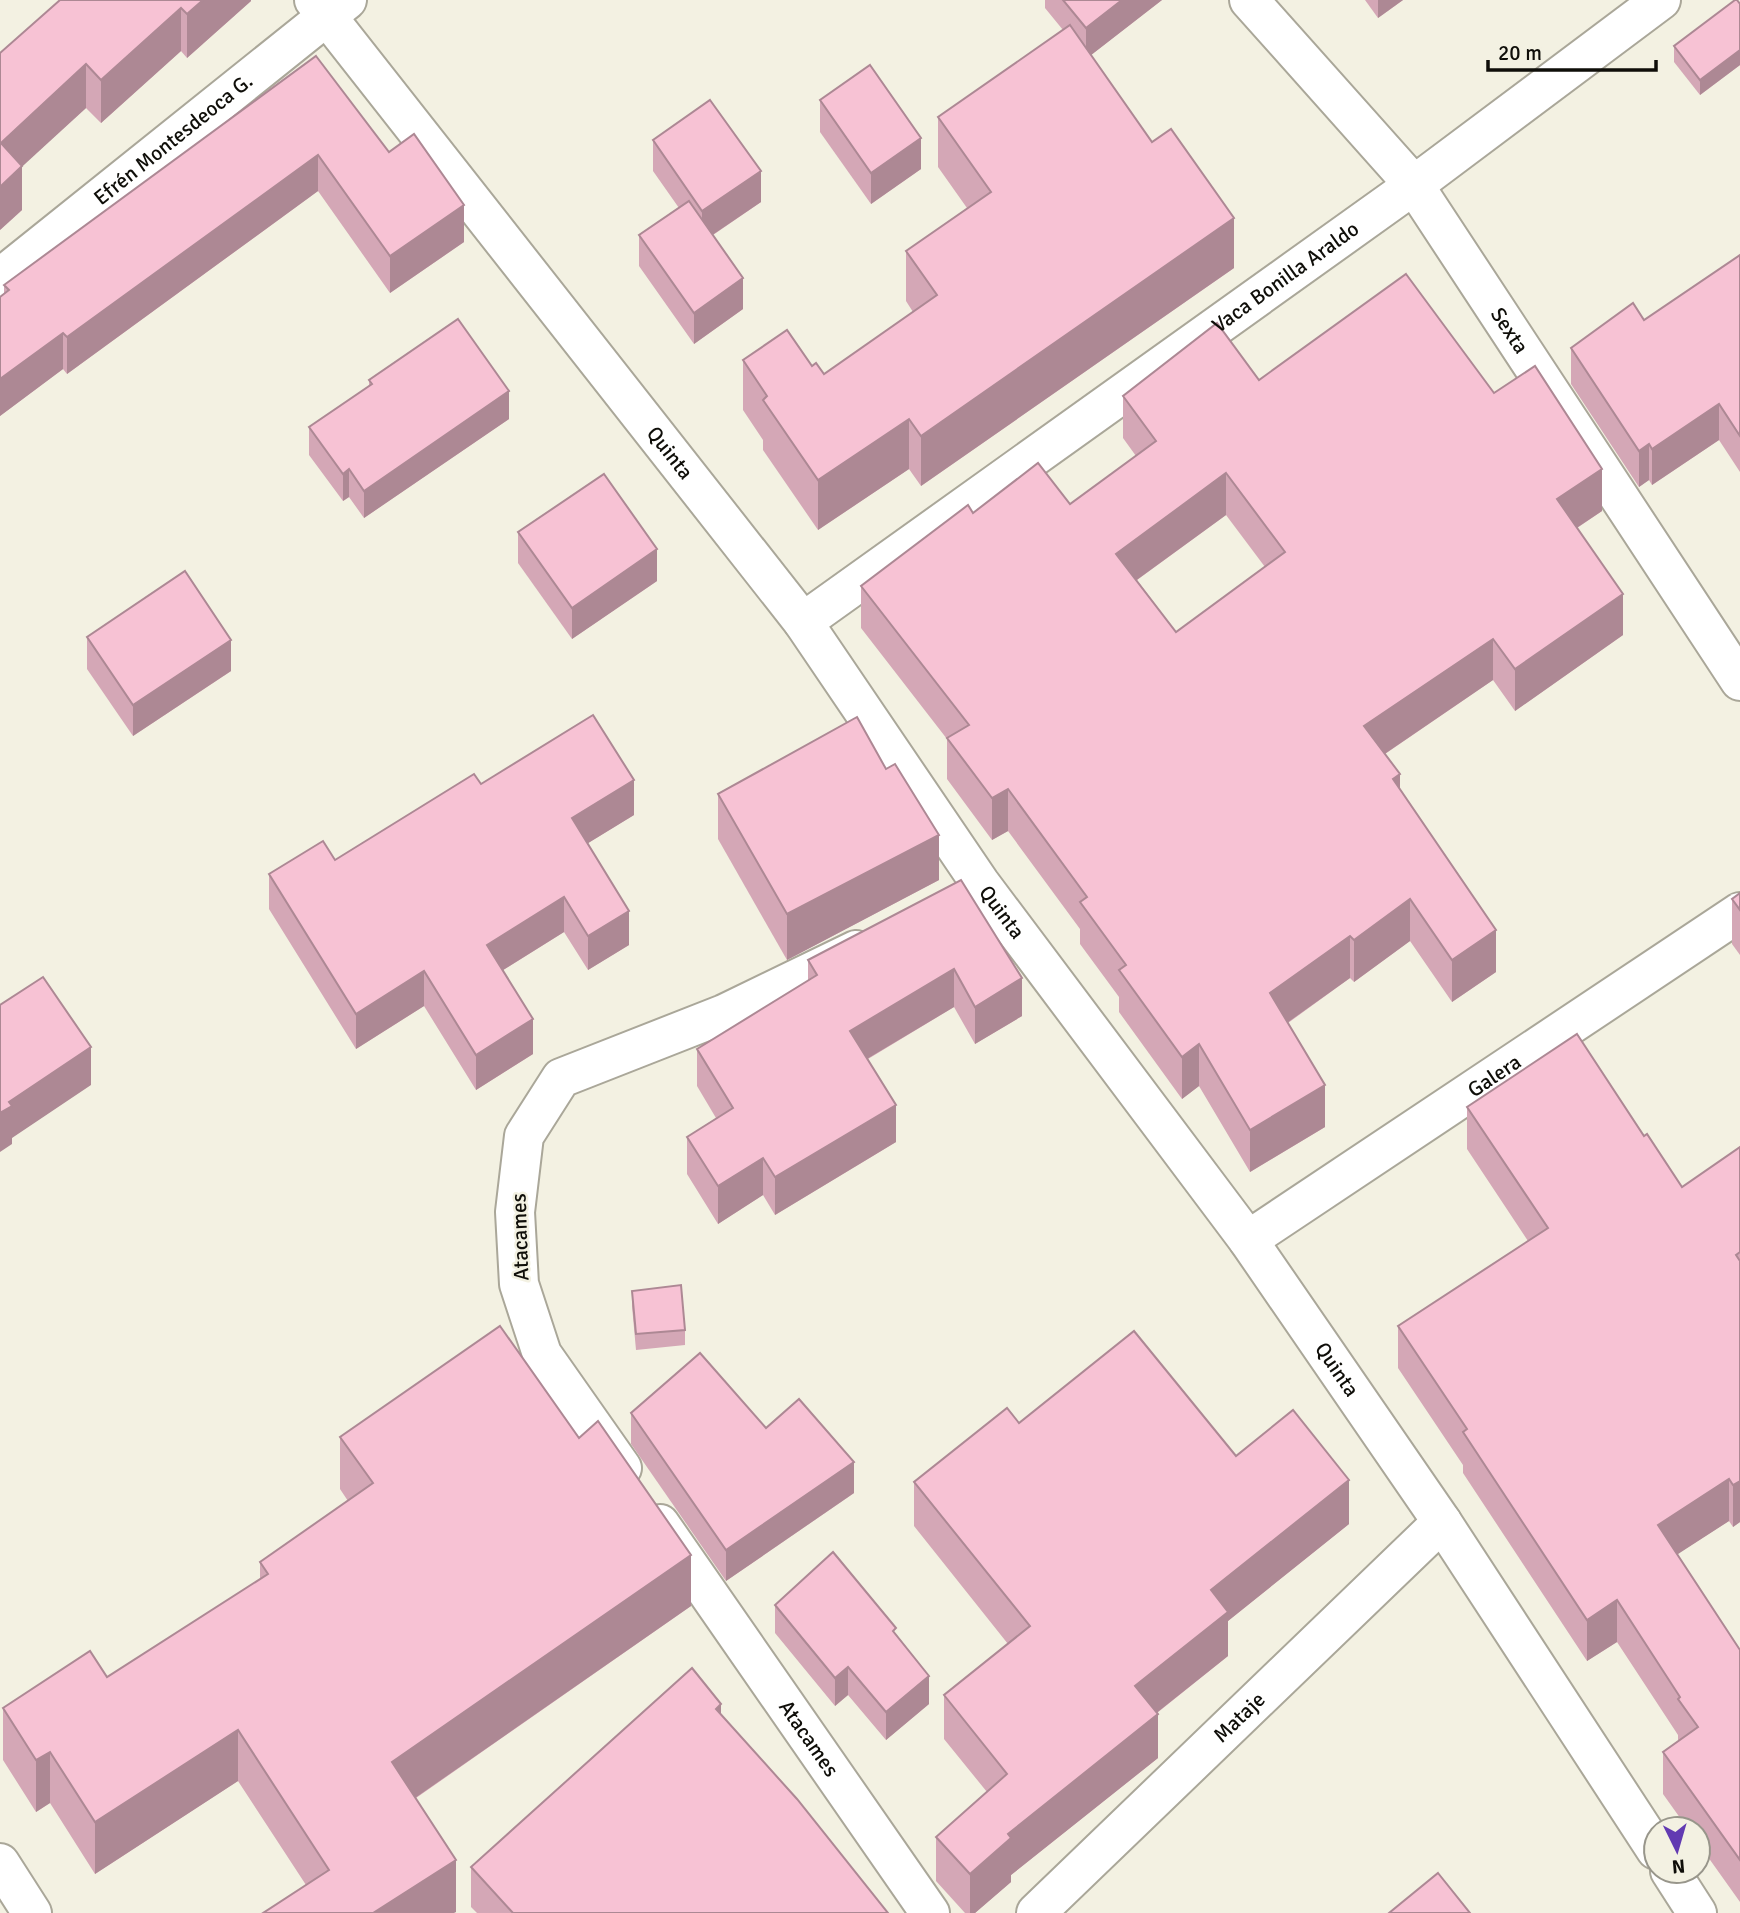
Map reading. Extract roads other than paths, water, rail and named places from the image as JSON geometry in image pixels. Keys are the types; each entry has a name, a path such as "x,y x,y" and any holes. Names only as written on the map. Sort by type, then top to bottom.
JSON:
{"street":[{"name":"Sexta","path":"1249,0 1414,185 1740,681"},
{"name":"Vaca Bonilla Araldo","path":"803,622 1414,185 1661,0"},
{"name":"Efrén Montesdeoca G.","path":"0,278 329,5"},
{"name":"Quinta","path":"329,5 803,622 980,883 1248,1240 1442,1522 1642,1829"},
{"path":"945,902 980,883"},
{"name":"Galera","path":"1248,1240 1740,912"},
{"name":"Atacames","path":"887,933 724,1014 561,1078 524,1136 515,1212 519,1284 542,1354 930,1913"},
{"name":"Mataje","path":"1036,1913 1442,1522"},
{"path":"0,1863 32,1913"},
{"path":"1679,1885 1697,1913"}]}
